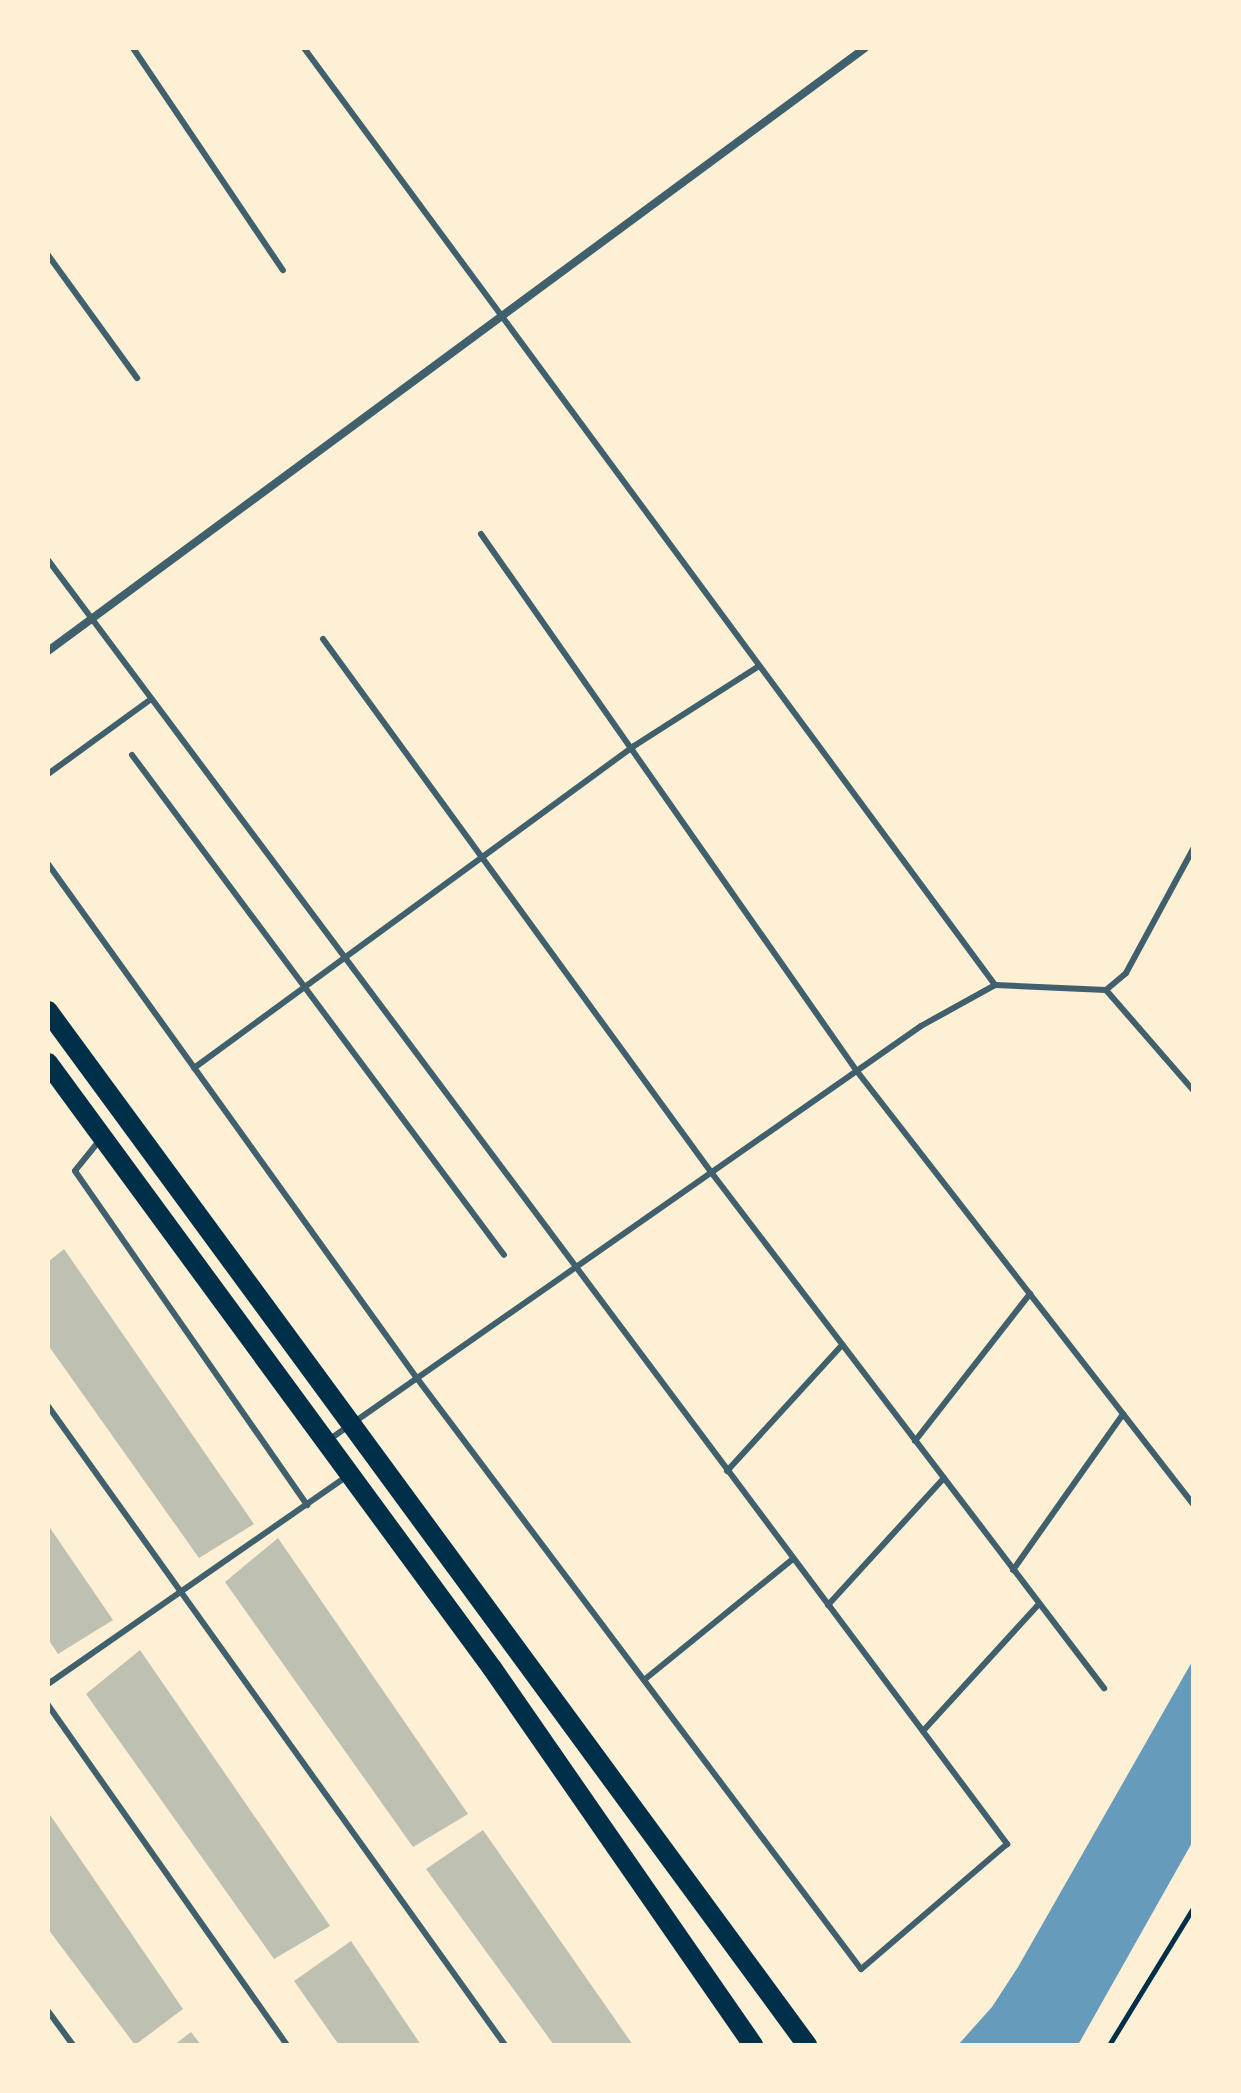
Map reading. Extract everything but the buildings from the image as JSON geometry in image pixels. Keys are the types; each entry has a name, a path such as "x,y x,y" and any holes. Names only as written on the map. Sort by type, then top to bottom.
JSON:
{"main road":[{"path":"48,1011 807,2045"},
{"path":"48,1063 492,1668 753,2045"}],"street":[{"path":"48,651 499,315 865,48"}],"lane":[{"path":"133,48 283,270"},
{"path":"304,48 995,985"},
{"path":"48,255 137,378"},
{"path":"481,534 634,746 856,1070 1193,1504"},
{"path":"48,560 342,959 1007,1844 861,1969 416,1377 48,864"},
{"path":"323,639 479,858 711,1172 1104,1688"},
{"path":"194,1068 634,746 759,666"},
{"path":"48,774 150,700"},
{"path":"132,755 504,1255"},
{"path":"326,1442 921,1026 995,985 1106,990 1126,973 1193,849"},
{"path":"1106,990 1193,1090"},
{"path":"102,1137 75,1171 307,1505"},
{"path":"915,1441 1030,1294"},
{"path":"727,1471 842,1345"},
{"path":"48,1406 505,2045"},
{"path":"1013,1570 1123,1414"},
{"path":"48,1684 349,1474"},
{"path":"828,1605 944,1478"},
{"path":"644,1680 793,1559"},
{"path":"923,1731 1039,1604"},
{"path":"48,1705 287,2045"},
{"path":"48,2011 73,2045"}],"path":[{"path":"1109,2045 1193,1908"}],"water":[{"path":"1193,1660 1193,1841 1078,2045 958,2045 992,2007 1018,1967"}]}
